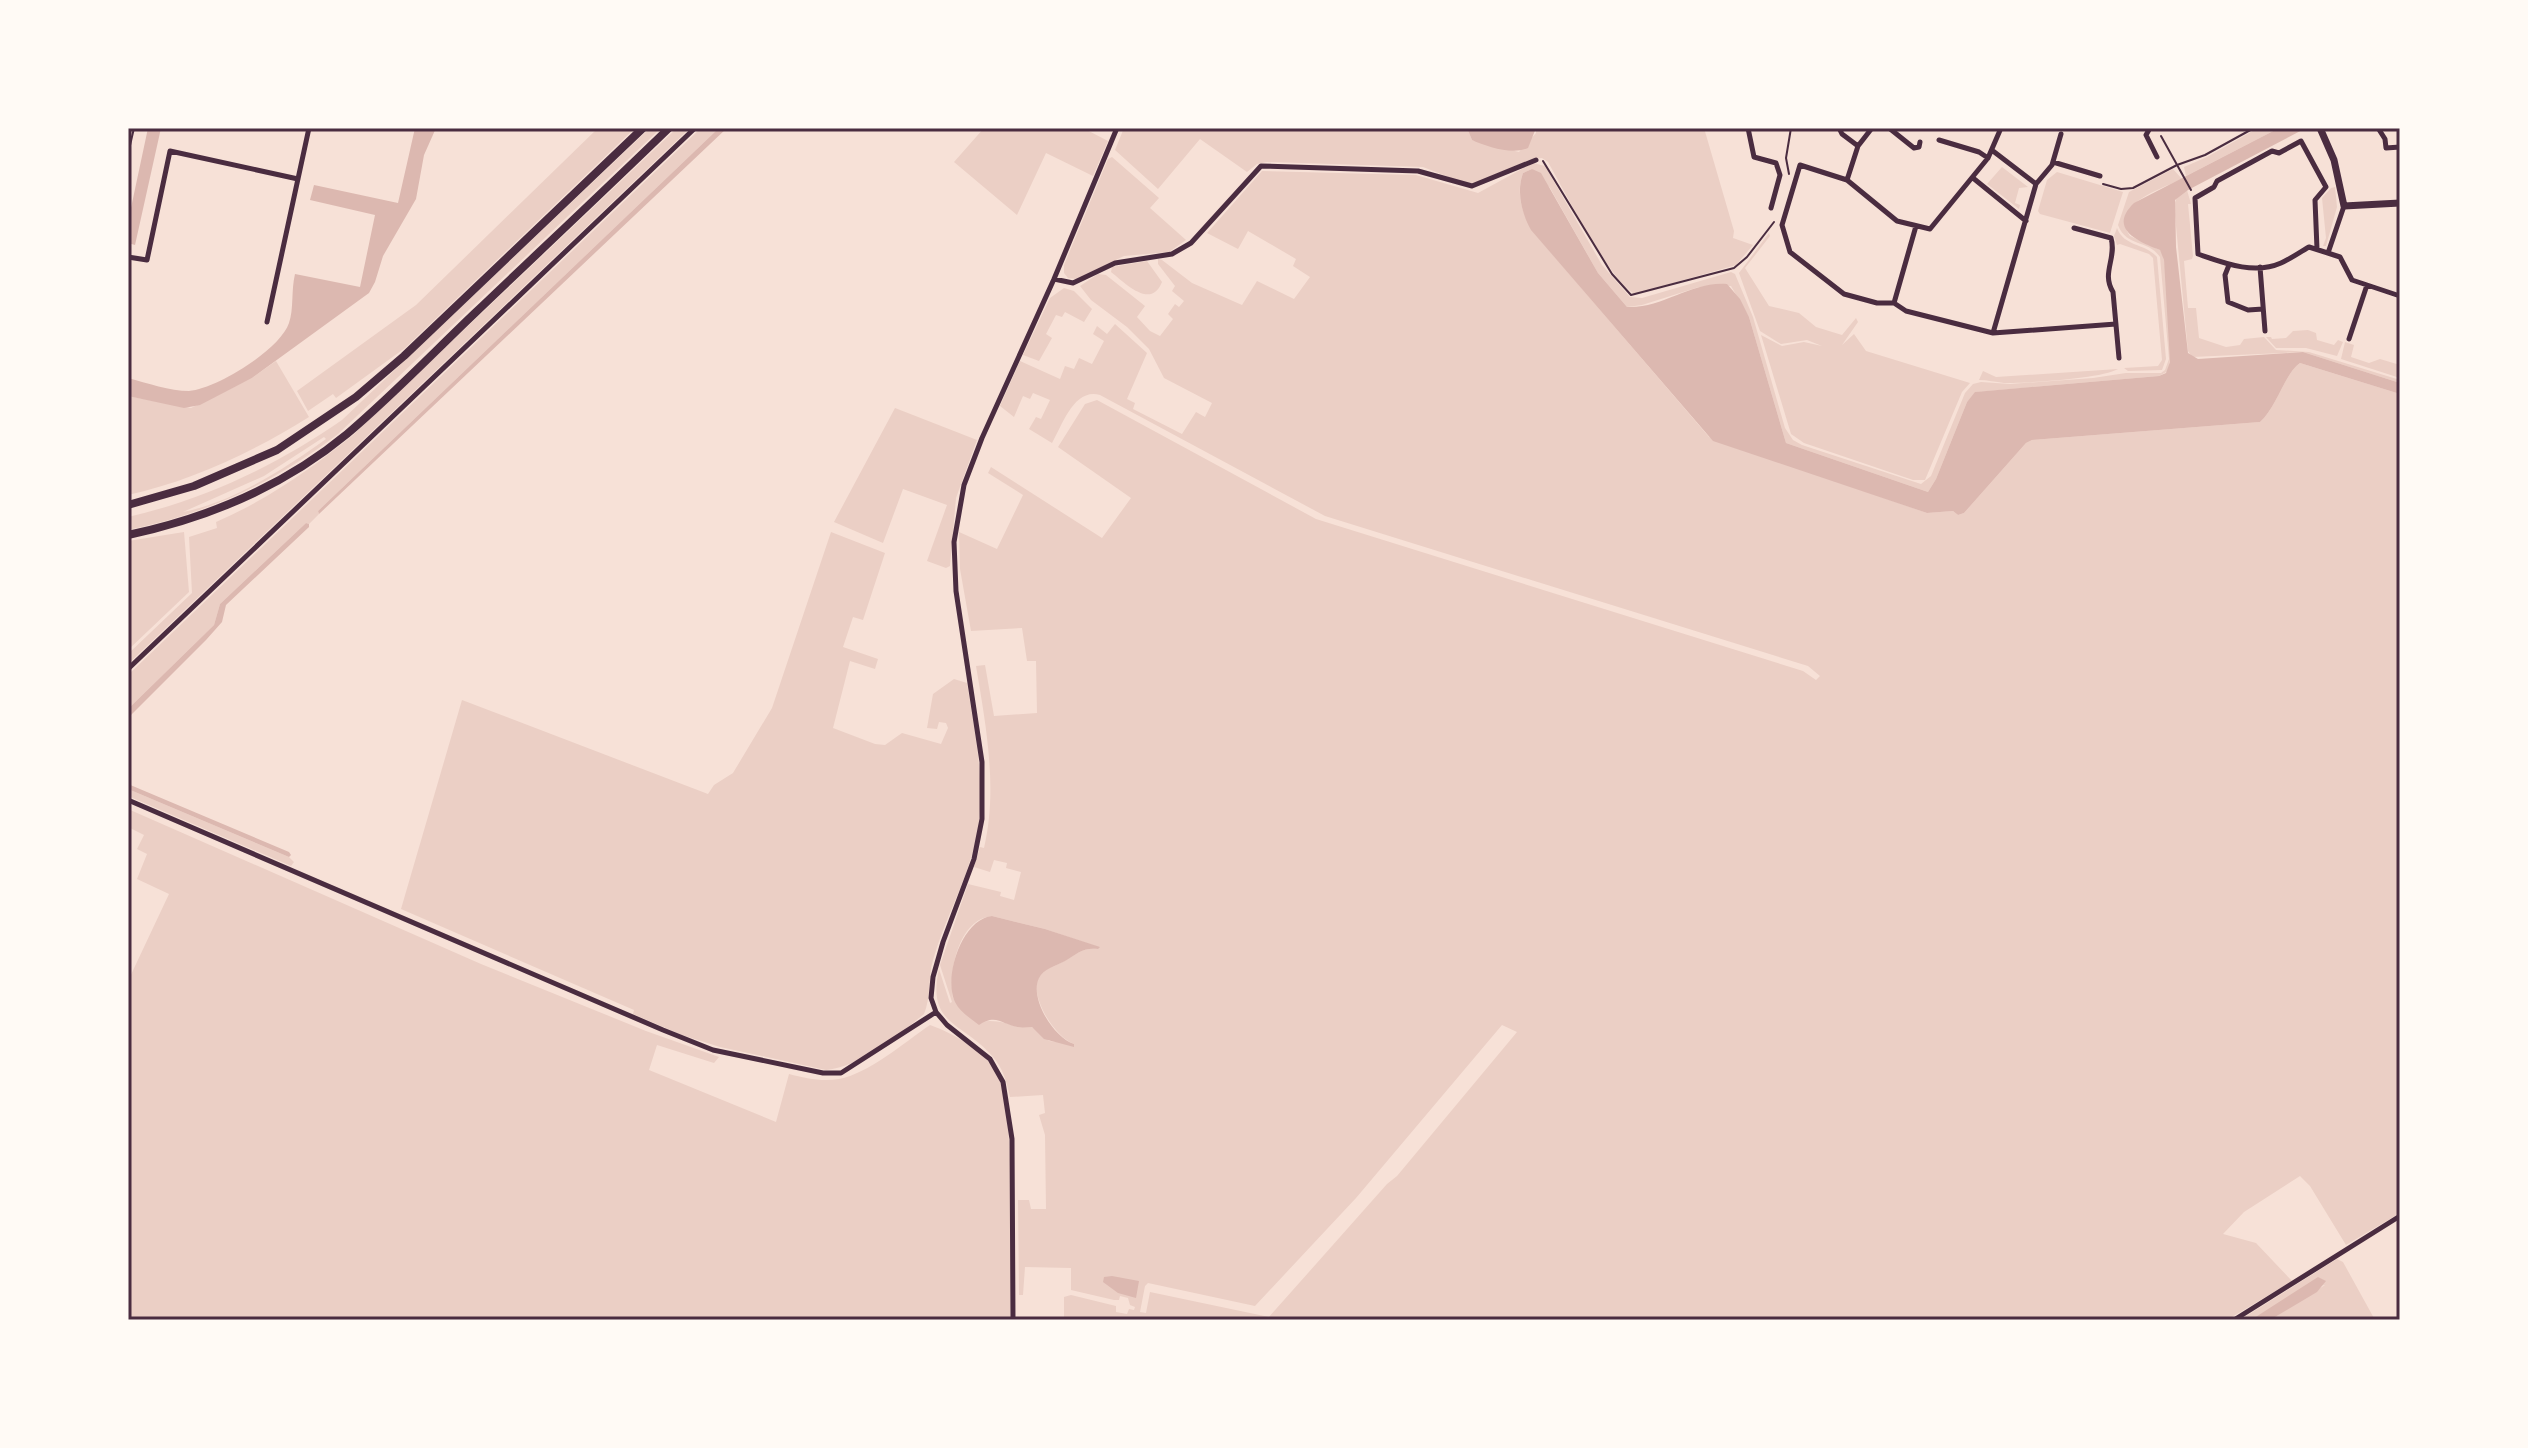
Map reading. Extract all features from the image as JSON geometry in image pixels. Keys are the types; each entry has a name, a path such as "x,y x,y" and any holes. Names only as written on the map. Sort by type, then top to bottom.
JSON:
{"main road":[{"path":"128,505 194,486 277,450 356,397 404,356 643,128"},
{"path":"128,535 162,528 212,511 285,477 327,449 376,408 669,128"}],"street":[{"path":"267,322 309,128"},
{"path":"128,669 695,128"},
{"path":"1013,1320 1014,1203 1012,1139 1006,1095 995,1064 947,1025 936,1012 931,998 933,977 978,842 983,802 979,736 954,575 956,521 964,485 982,438 1054,279 1117,128"},
{"path":"1748,128 1754,157 1776,163 1780,175 1771,208"},
{"path":"1839,128 1858,146"},
{"path":"1847,180 1858,146 1872,128"},
{"path":"1889,128 1914,148 1919,147 1920,142"},
{"path":"2001,128 1993,151 1930,229 1897,221 1847,180 1800,165 1782,225 1790,252 1844,294 1877,303 1894,303 1906,311 1993,333 2116,324"},
{"path":"2156,128 2146,135 2157,157"},
{"path":"2320,128 2334,160 2344,206 2328,253"},
{"path":"2378,128 2385,139 2386,148 2400,147"},
{"path":"1993,333 2036,184 2053,162 2061,134"},
{"path":"1939,140 1979,152 1988,158"},
{"path":"2317,249 2315,200 2326,187 2301,141 2279,153 2272,151 2217,181 2214,187 2195,198 2198,254 2229,265 2260,267 2279,265 2309,247 2340,257 2352,280 2400,296"},
{"path":"128,257 147,260 170,151 298,179"},
{"path":"1993,151 2036,184"},
{"path":"1054,279 1073,283 1122,261 1160,257 1177,251 1191,243 1261,166 1418,171 1472,186 1536,160"},
{"path":"2053,162 2100,176"},
{"path":"1973,178 2026,221"},
{"path":"2344,206 2400,203"},
{"path":"1894,303 1916,226"},
{"path":"2074,228 2111,238 2113,245 2107,284 2113,292 2119,358"},
{"path":"2229,265 2225,275 2228,302 2248,310 2263,309"},
{"path":"2260,267 2265,331"},
{"path":"2349,339 2367,285"},
{"path":"128,800 713,1050 823,1073 841,1073 936,1012"},
{"path":"2234,1320 2400,1216"}],"path":[{"path":"128,154 134,128"},
{"path":"1789,141 1791,128"},
{"path":"2156,128 2193,194"},
{"path":"2126,190 2205,155 2254,128"},
{"path":"1536,160 1547,164 1612,274 1631,295 1734,268"}],"shaded area":[{"path":"148,128 161,128 135,245 128,243 128,222"},
{"path":"415,128 436,128 424,155 416,199 383,256 369,293 252,378 200,405 184,408 128,396 128,378 189,391 230,376 261,356 283,334 289,323 295,274 360,287 375,215 310,200 314,185 398,203"},
{"path":"598,128 635,128 405,348 336,398 333,394 308,411 297,391 416,305"},
{"path":"650,128 661,128 338,434 290,467 239,494 212,505 185,515 128,530 128,517 185,501 240,479 292,452 342,420","holes":["324,437 326,439 276,473 240,492 183,512 264,476"]},
{"path":"677,128 690,128 128,664 128,654 192,593 189,537 217,528 216,522 287,484 352,436"},
{"path":"701,128 719,128 318,511 319,514 309,524 306,523 220,604 214,625 128,709 128,675"},
{"path":"719,128 727,128 319,514 318,511"},
{"path":"984,128 1083,128 1108,141 1093,176 1046,153 1017,215 954,162"},
{"path":"1124,128 1467,128 1472,140 1519,152 1536,133 1536,128 1704,128 1734,231 1733,238 1753,245 1736,265 1635,294 1613,272 1548,162 1542,158 1532,159 1475,183 1464,183 1423,167 1267,162 1257,164 1247,172 1200,139 1158,189 1115,150"},
{"path":"1467,128 1536,128 1528,148 1515,151 1472,140"},
{"path":"2258,128 2279,128 2186,176 2184,167"},
{"path":"2279,128 2306,128 2188,190 2175,200 2176,247 2188,353 2198,359 2303,352 2400,383 2400,394 2300,363 2260,422 2032,440 1964,513 1958,515 1953,511 1927,513 1713,441 1531,230 1520,195 1523,173 1532,169 1541,173 1598,273 1627,307 1652,304 1714,284 1727,284 1740,299 1749,317 1786,443 1928,492 1967,402 1975,392 2166,373 2170,362 2164,260 2160,250 2129,233 2124,220 2127,212 2134,203"},
{"path":"1112,157 1159,198 1150,208 1186,240 1169,252 1124,256 1076,279 1068,278 1064,265 1108,159"},
{"path":"1533,163 1545,166 1602,265 1630,297 1642,298 1731,272 1735,274 1753,317 1785,428 1793,440 1921,484 1931,476 1965,393 1973,384 2093,378 2126,373 2161,373 2165,370 2169,359 2160,257 2155,251 2127,237 2118,225 2129,192 2173,169 2182,179 2151,193 2131,207 2125,225 2130,236 2160,250 2163,255 2171,330 2170,360 2168,371 2159,376 1976,392 1967,402 1928,492 1786,443 1749,317 1731,286 1699,287 1627,307 1598,273 1550,188 1532,169 1523,173 1520,189 1522,205 1535,234 1709,437 1927,513 1964,513 2032,440 2260,422 2300,363 2400,394 2400,1213 2346,1245 2310,1186 2300,1176 2244,1212 2223,1234 2256,1243 2292,1281 2227,1320 1064,1320 1064,1297 1071,1295 1116,1306 1116,1312 1127,1314 1129,1309 1134,1310 1135,1307 1130,1305 1128,1298 1120,1296 1119,1300 1114,1300 1071,1290 1071,1268 1025,1267 1023,1295 1019,1295 1018,1200 1029,1200 1031,1209 1046,1209 1045,1135 1039,1115 1045,1113 1043,1095 1010,1097 996,1061 943,1013 936,988 939,969 952,1002 940,965 968,884 1001,892 1000,896 1014,900 1021,872 1006,868 1007,863 994,860 990,872 974,867 980,847 984,848 990,803 989,757 976,666 985,665 994,716 1037,713 1036,661 1027,661 1022,628 971,631 960,569 959,532 997,549 1023,495 988,473 991,467 1102,538 1131,498 1058,447 1085,404 1097,400 1316,519 1803,671 1816,680 1820,676 1808,666 1325,516 1100,395 1091,394 1076,402 1052,443 1029,429 1036,417 1041,419 1050,400 1033,393 1030,399 1023,396 1014,417 1000,406 1020,361 1060,379 1065,366 1074,369 1079,358 1092,364 1104,341 1093,334 1097,326 1107,334 1115,324 1147,353 1127,399 1135,403 1133,409 1182,434 1196,412 1205,417 1212,403 1164,378 1149,349 1127,327 1091,300 1080,286 1098,274 1106,275 1145,306 1137,317 1150,331 1160,336 1173,319 1168,314 1175,304 1179,307 1184,301 1172,291 1175,286 1158,264 1158,259 1192,283 1242,305 1257,281 1294,299 1310,277 1293,266 1296,259 1248,231 1238,249 1207,233 1262,171 1416,175 1478,193","holes":["992,916 1098,947 1080,952 1047,970 1037,981 1044,1013 1058,1033 1074,1044 1049,1041 1032,1027 981,1022 953,998 952,974 958,948 971,926","1502,1025 1517,1032 1397,1176 1269,1317 1150,1292 1146,1313 1140,1312 1148,1283 1255,1306 1356,1198"]},
{"path":"2002,167 2028,187 2019,188 2015,203 2020,205 2019,209 1987,184"},
{"path":"2057,172 2123,192 2110,233 2040,214 2038,211 2047,180"},
{"path":"2335,187 2337,207 2326,246 2323,246 2326,238 2322,198"},
{"path":"2187,190 2191,204 2188,204 2193,256 2184,261 2188,308 2196,308 2199,338 2226,347 2240,345 2244,339 2264,337 2276,350 2309,352 2400,380 2400,383 2303,352 2192,357 2188,351 2174,205 2177,197"},
{"path":"2117,228 2125,239 2157,257 2166,359 2162,370 2128,371 2124,368 2158,366 2162,360 2153,258 2149,254 2117,245 2114,236"},
{"path":"1769,233 1770,236 1745,268 1769,306 1799,313 1816,327 1842,335 1856,318 1858,322 1842,345 1854,334 1866,351 1970,383 1962,392 1925,480 1913,480 1804,443 1791,434 1761,335 1782,346 1804,342 1822,346 1807,340 1781,344 1760,331 1739,273"},
{"path":"1147,261 1162,282 1151,294 1138,292 1111,272 1112,267"},
{"path":"1064,288 1074,291 1092,309 1084,322 1065,312 1062,317 1056,315 1046,334 1052,338 1039,361 1023,355 1050,298"},
{"path":"2293,331 2316,333 2317,340 2334,345 2338,340 2343,342 2337,356 2306,348 2276,348 2266,337 2286,338"},
{"path":"2345,342 2354,345 2351,357 2369,363 2380,359 2400,365 2400,378 2341,359"},
{"path":"276,361 309,417 222,464 128,495 128,396 191,408 252,378"},
{"path":"2118,369 2080,378 2045,381 2004,383 1979,380 1983,371 1996,377"},
{"path":"895,408 977,440 956,498 950,566 946,568 927,561 947,505 903,489 883,543 834,522"},
{"path":"306,523 309,527 226,605 222,622 206,640 128,718 128,709 214,625 220,604"},
{"path":"184,532 189,592 128,650 128,541"},
{"path":"831,532 885,553 863,620 853,617 843,647 878,659 875,669 850,661 833,728 875,744 885,745 902,733 941,744 948,728 946,723 939,722 937,729 927,728 933,694 954,679 967,683 979,763 979,824 966,873 933,960 924,1014 865,1057 826,1070 720,1047 682,1035 633,1014 634,1010 401,909 462,700 708,794 714,785 733,773 772,708"},
{"path":"128,784 291,855 289,857 128,789"},
{"path":"128,789 289,857 294,862 291,866 128,796"},
{"path":"128,809 481,964 719,1057 714,1063 657,1045 649,1070 776,1122 789,1074 826,1080 850,1076 874,1064 930,1025 957,1037 989,1062 1002,1088 1010,1151 1010,1320 128,1320 128,981 169,894 137,879 147,854 137,849 144,835 128,827"},
{"path":"992,916 1100,947 1080,952 1047,970 1039,978 1037,996 1045,1016 1074,1047 1044,1039 1032,1027 1018,1027 995,1020 979,1025 957,1006 952,978 958,951 972,927"},
{"path":"2337,1259 2343,1262 2375,1320 2270,1320 2325,1285 2303,1289 2251,1320 2240,1320"},
{"path":"1104,1277 1139,1281 1136,1298 1118,1293 1103,1282"},
{"path":"2318,1277 2326,1281 2317,1292 2270,1320 2251,1320"}]}
